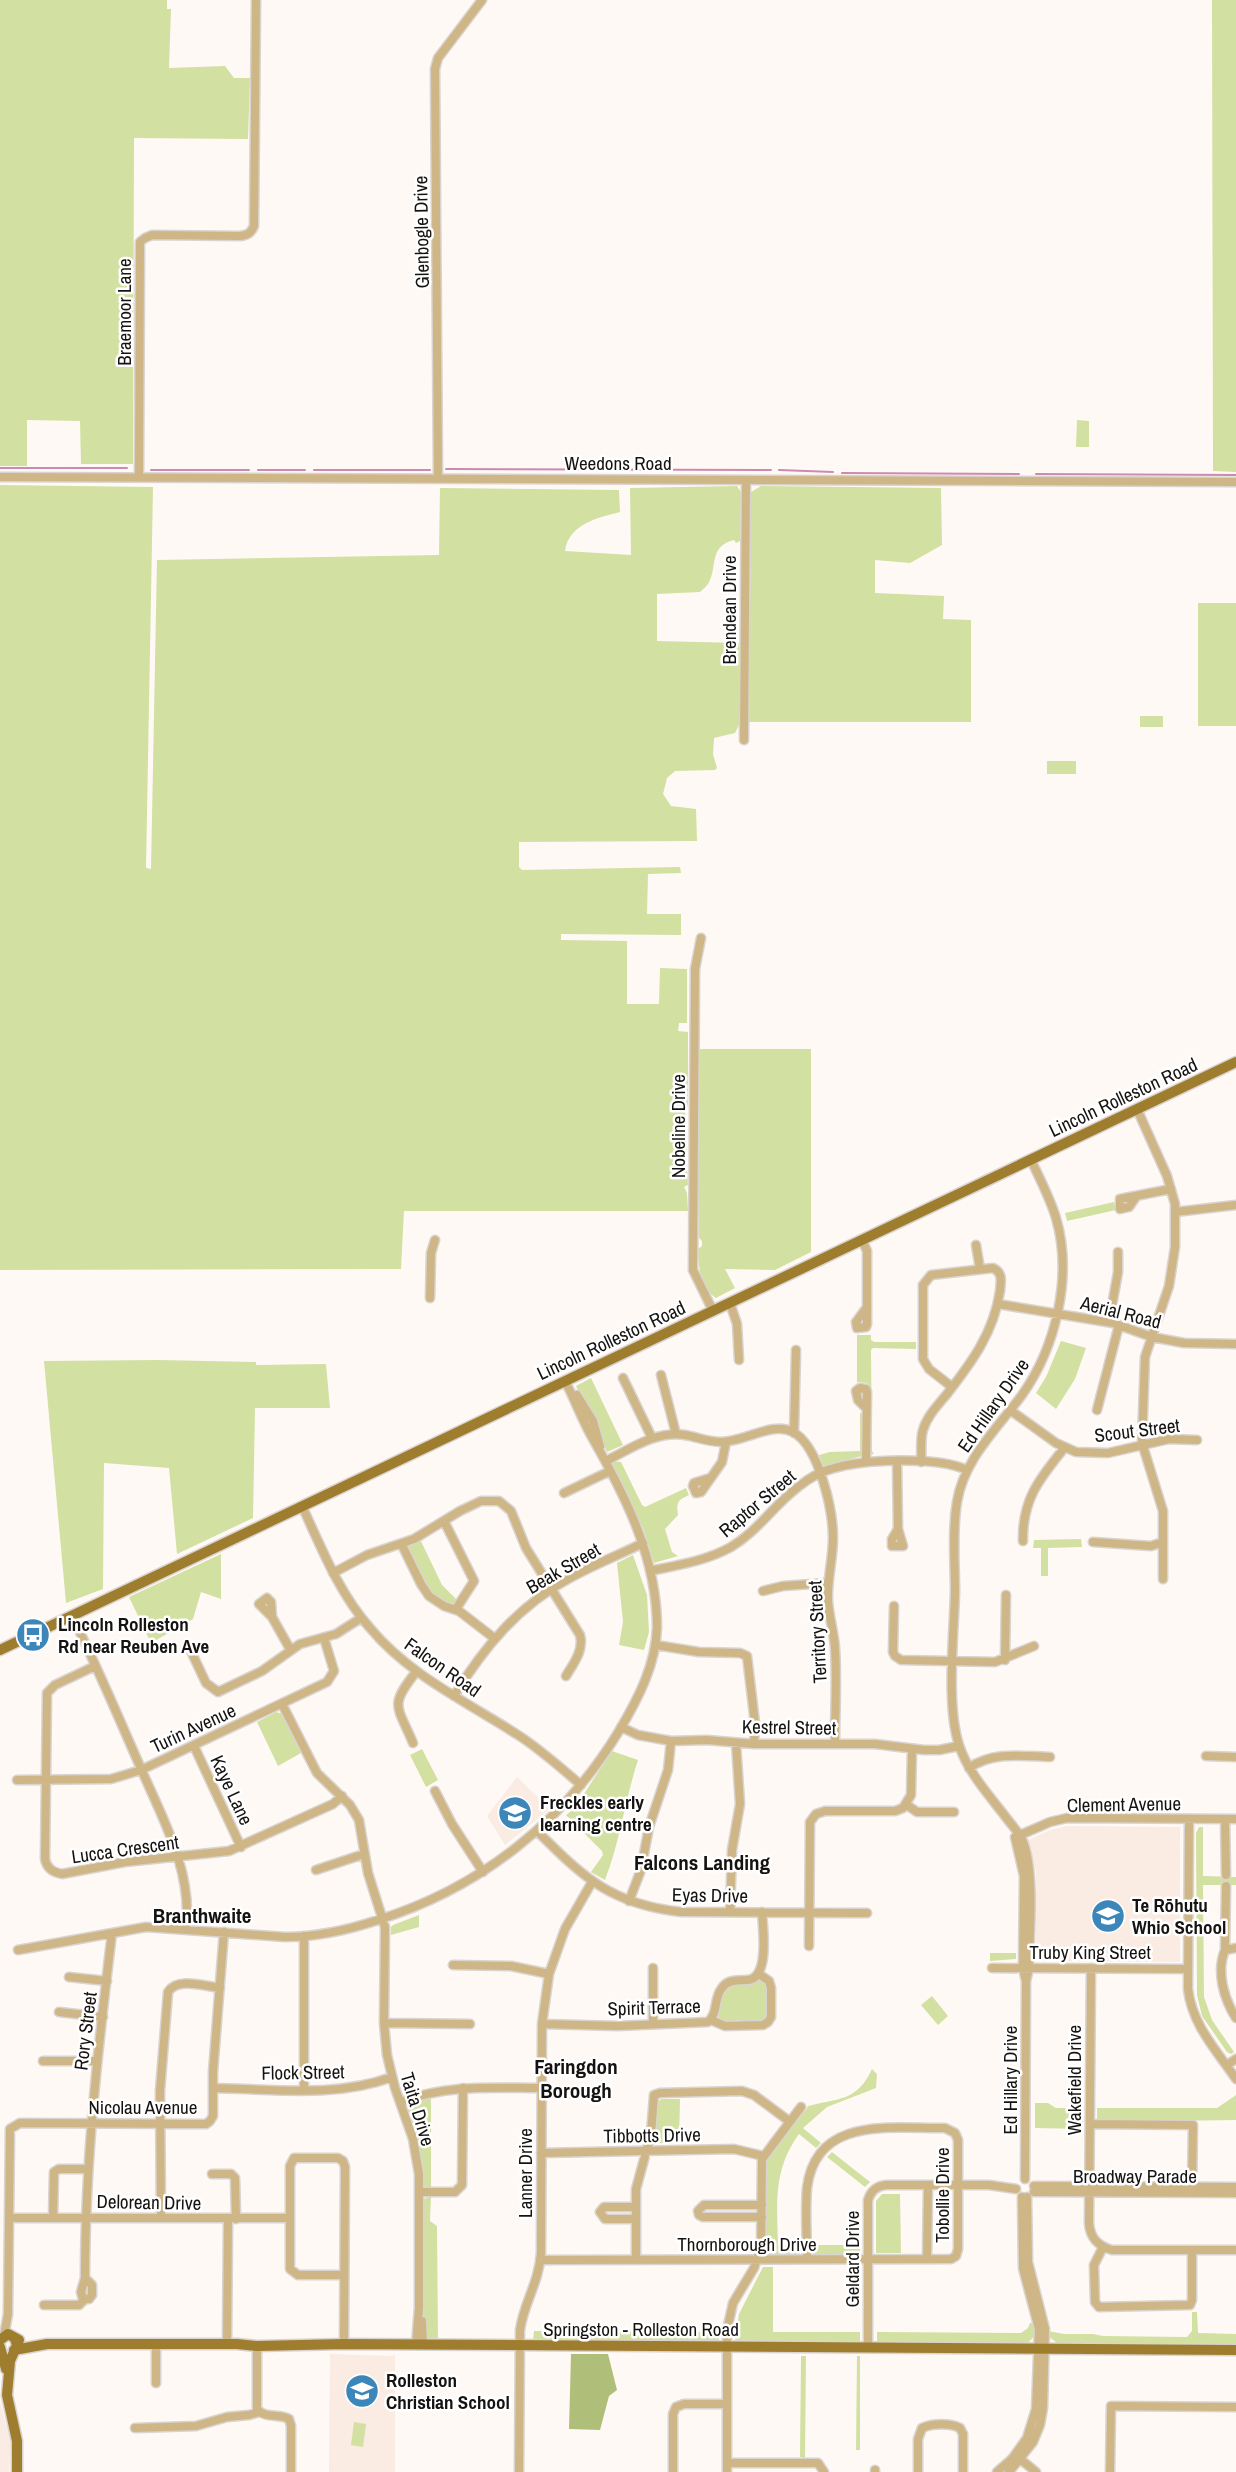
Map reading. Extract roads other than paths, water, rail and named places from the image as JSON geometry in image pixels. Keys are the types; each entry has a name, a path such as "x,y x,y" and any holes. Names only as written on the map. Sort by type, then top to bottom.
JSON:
{"main road":[{"name":"Lincoln Rolleston Road","path":"0,1650 1236,1062"},
{"name":"Springston - Rolleston Road","path":"5,2343 1236,2350"},
{"path":"5,2343 8,2406 17,2441 17,2472"}],"street":[{"name":"Braemoor Lane","path":"139,477 140,242 152,235 240,236 248,235 252,231 256,0"},
{"name":"Glenbogle Drive","path":"438,478 435,69 438,58 482,0"},
{"name":"Weedons Road","path":"0,477 1236,482"},
{"name":"Brendean Drive","path":"744,740 746,480"},
{"name":"Nobeline Drive","path":"701,938 695,969 693,1270 713,1311"},
{"path":"1137,1109 1171,1189 1175,1212 1175,1247 1169,1286 1145,1357 1142,1443 1163,1511 1163,1580"},
{"name":"Ed Hillary Drive","path":"1025,2179 1024,1876 1018,1837 969,1768 959,1746 953,1719 953,1662 955,1518 960,1489 967,1470 981,1448 1043,1360 1061,1285 1062,1256 1057,1219 1031,1160"},
{"path":"1136,1197 1171,1189"},
{"path":"1175,1212 1236,1205"},
{"path":"430,1298 431,1253 435,1240"},
{"path":"862,1240 867,1251 867,1307"},
{"path":"976,1245 980,1269"},
{"path":"1109,1322 1118,1272 1118,1252"},
{"path":"921,1462 922,1430 983,1346 998,1304 1002,1278 993,1268 931,1275 923,1285 923,1359 929,1369 952,1387"},
{"path":"730,1303 737,1324 739,1360"},
{"name":"Aerial Road","path":"998,1304 1109,1322 1152,1337 1184,1343 1236,1344"},
{"path":"1097,1410 1119,1325"},
{"path":"606,1461 652,1438 676,1434 726,1442 776,1428 794,1433 796,1350"},
{"path":"661,1375 676,1434"},
{"path":"623,1378 652,1438"},
{"path":"18,1950 146,1927 304,1936 353,1928 423,1905 483,1872 537,1831 581,1785 621,1727 645,1681 656,1646 656,1603 643,1543 600,1449 593,1421 567,1380"},
{"path":"866,1408 866,1462"},
{"name":"Scout Street","path":"1010,1410 1076,1452 1108,1453 1142,1443 1169,1439 1197,1440"},
{"name":"Territory Street","path":"794,1433 808,1448 820,1473 833,1530 827,1583 835,1647 835,1744"},
{"path":"710,1478 724,1458 726,1442"},
{"path":"1023,1541 1027,1504 1041,1477 1065,1447"},
{"name":"Raptor Street","path":"650,1571 696,1561 731,1547 755,1530 796,1488 820,1473 866,1462 953,1464 967,1470"},
{"path":"897,1462 898,1529"},
{"path":"564,1493 610,1471"},
{"path":"333,1573 367,1555 402,1545 487,1499 503,1503 511,1511 526,1548 582,1641 578,1655 566,1676"},
{"name":"Falcon Road","path":"302,1506 333,1573 361,1618 383,1643 416,1672 525,1740 581,1785"},
{"path":"444,1521 474,1581 456,1609"},
{"path":"1093,1542 1151,1546 1163,1542"},
{"name":"Beak Street","path":"454,1696 494,1639 515,1617 551,1589 643,1543"},
{"path":"402,1545 429,1595 444,1606 456,1609 494,1639"},
{"path":"762,1591 783,1586 827,1583"},
{"path":"1005,1660 1006,1595"},
{"path":"894,1606 893,1652 898,1658 995,1662 1034,1646"},
{"path":"72,1616 178,1857 187,1898 186,1928"},
{"path":"272,1617 290,1649"},
{"path":"189,1647 206,1683 218,1692 262,1671 290,1649 308,1640 343,1631 361,1618"},
{"name":"Turin Avenue","path":"17,1780 111,1779 141,1770 194,1746 327,1682 332,1677 334,1667 324,1638"},
{"path":"656,1646 699,1652 740,1653 747,1656 755,1723 754,1744"},
{"name":"Lucca Crescent","path":"95,1666 55,1685 47,1693 46,1858 52,1871 62,1874 125,1862 229,1852 333,1804 342,1796"},
{"path":"413,1743 397,1704 400,1692 416,1672"},
{"name":"Taita Drive","path":"282,1704 317,1773 342,1796 359,1820 372,1891 385,1927 384,2023 387,2055 416,2149 419,2192 419,2345"},
{"name":"Kestrel Street","path":"621,1727 638,1735 671,1741 892,1745 939,1750 959,1746"},
{"path":"629,1901 641,1870 649,1827 668,1770 671,1741"},
{"path":"730,1912 732,1850 740,1804 736,1743"},
{"name":"Kaye Lane","path":"194,1746 241,1847"},
{"path":"808,1946 809,1827 816,1814 825,1811 895,1811 907,1805 911,1795 912,1749"},
{"path":"969,1768 982,1759 996,1756 1050,1757"},
{"path":"1206,1756 1236,1757"},
{"path":"435,1791 452,1824 483,1872"},
{"path":"907,1805 917,1812 954,1812"},
{"name":"Clement Avenue","path":"1018,1837 1050,1822 1067,1818 1236,1819"},
{"path":"1189,1819 1189,1996 1194,2016 1236,2079"},
{"path":"1225,1819 1226,1875"},
{"name":"Eyas Drive","path":"537,1831 565,1860 592,1882 629,1901 658,1909 681,1912 867,1913"},
{"path":"316,1870 364,1854"},
{"name":"Lanner Drive","path":"519,2472 520,2346 523,2313 536,2285 540,2260 542,2024 549,1974 565,1929 592,1882"},
{"path":"1226,1886 1223,1990 1236,2018"},
{"path":"711,2020 725,2026 763,2025 771,2017 771,1988 769,1981 760,1973 762,1912"},
{"name":"Nicolau Avenue","path":"9,2218 11,2127 20,2123 205,2124 210,2121 213,2116 224,1932"},
{"name":"Rory Street","path":"43,2305 79,2305 91,2297 92,2292 91,2283 85,2278 85,2218 91,2123 112,1933"},
{"path":"304,1936 304,2089"},
{"path":"1225,1950 1236,1948"},
{"path":"453,1965 512,1966 549,1974"},
{"path":"653,1968 653,2023"},
{"name":"Truby King Street","path":"992,1968 1188,1969"},
{"name":"Wakefield Drive","path":"1091,1968 1090,2233 1095,2241 1103,2246"},
{"name":"Spirit Terrace","path":"542,2024 700,2024 711,2020 718,1996 725,1984 736,1980 752,1980 760,1973"},
{"path":"69,1977 107,1981"},
{"path":"161,2218 162,2060 168,1990 179,1984 220,1988"},
{"path":"59,2012 103,2017"},
{"path":"384,2023 470,2024"},
{"path":"1227,2065 1236,2059"},
{"path":"43,2060 97,2061"},
{"name":"Flock Street","path":"213,2088 357,2087 392,2077"},
{"path":"419,2192 450,2192 462,2185 463,2088"},
{"path":"401,2102 435,2091 463,2088 602,2094"},
{"path":"636,2260 637,2183 652,2128 652,2099 658,2093 745,2092 789,2121"},
{"path":"801,2107 763,2156 761,2246 758,2259 733,2303 728,2322 727,2468 818,2463 824,2472"},
{"path":"1090,2124 1193,2125 1192,2189"},
{"name":"Tobollie Drive","path":"807,2259 809,2179 820,2155 841,2137 868,2128 948,2128 955,2133 958,2140 958,2249 954,2258"},
{"name":"Tibbotts Drive","path":"541,2153 734,2149 763,2156"},
{"path":"344,2275 298,2275 292,2272 289,2266 292,2160 341,2159 345,2167 344,2344"},
{"path":"53,2218 54,2172 60,2169 88,2169"},
{"path":"212,2174 231,2174 236,2178 227,2344"},
{"path":"997,2472 1018,2458 1034,2442 1040,2425 1042,2314 1028,2262 1030,2181 1019,2181 1016,2189 1029,2193"},
{"name":"Geldard Drive","path":"868,2347 868,2200 871,2193 883,2186 989,2185 1016,2189"},
{"path":"927,2259 928,2186"},
{"name":"Broadway Parade","path":"1029,2193 1090,2189 1236,2187"},
{"name":"Broadway Parade","path":"1192,2189 1236,2193"},
{"path":"762,2205 704,2205 698,2211 703,2217 762,2217"},
{"path":"724,2217 725,2205"},
{"path":"636,2207 604,2207 600,2212 605,2219 636,2219"},
{"path":"5,2343 9,2218"},
{"name":"Delorean Drive","path":"9,2218 289,2218"},
{"path":"1192,2250 1190,2305 1099,2307 1094,2302 1094,2265 1103,2246 1119,2250 1192,2250 1236,2250"},
{"name":"Thornborough Drive","path":"540,2260 954,2258"},
{"path":"156,2344 156,2383"},
{"path":"257,2346 258,2412"},
{"path":"673,2472 674,2409 684,2404 727,2404"},
{"path":"1110,2472 1111,2406 1236,2407"},
{"path":"135,2428 196,2426 258,2412 289,2419 291,2472"},
{"path":"918,2472 918,2439 922,2428 950,2425 960,2428 963,2434 963,2472"},
{"path":"1009,2472 1018,2458"},
{"path":"1018,2458 1036,2472"}],"waterway":[{"path":"0,468 127,468"},
{"path":"446,469 771,470"},
{"path":"151,470 249,470"},
{"path":"258,470 305,470"},
{"path":"314,470 430,470"},
{"path":"779,470 833,472"},
{"path":"842,473 1019,474"},
{"path":"1036,474 1236,475"}],"place":[{"name":"Lincoln Rolleston Rd near Reuben Ave","path":"33,1635"},
{"name":"Freckles early learning centre","path":"515,1813"},
{"name":"Te Rōhutu Whio School","path":"1108,1916"},
{"name":"Rolleston Christian School","path":"362,2391"}],"district":[{"name":"Falcons Landing","path":"702,1862"},
{"name":"Branthwaite","path":"202,1915"},
{"name":"Faringdon Borough","path":"576,2078"}]}
